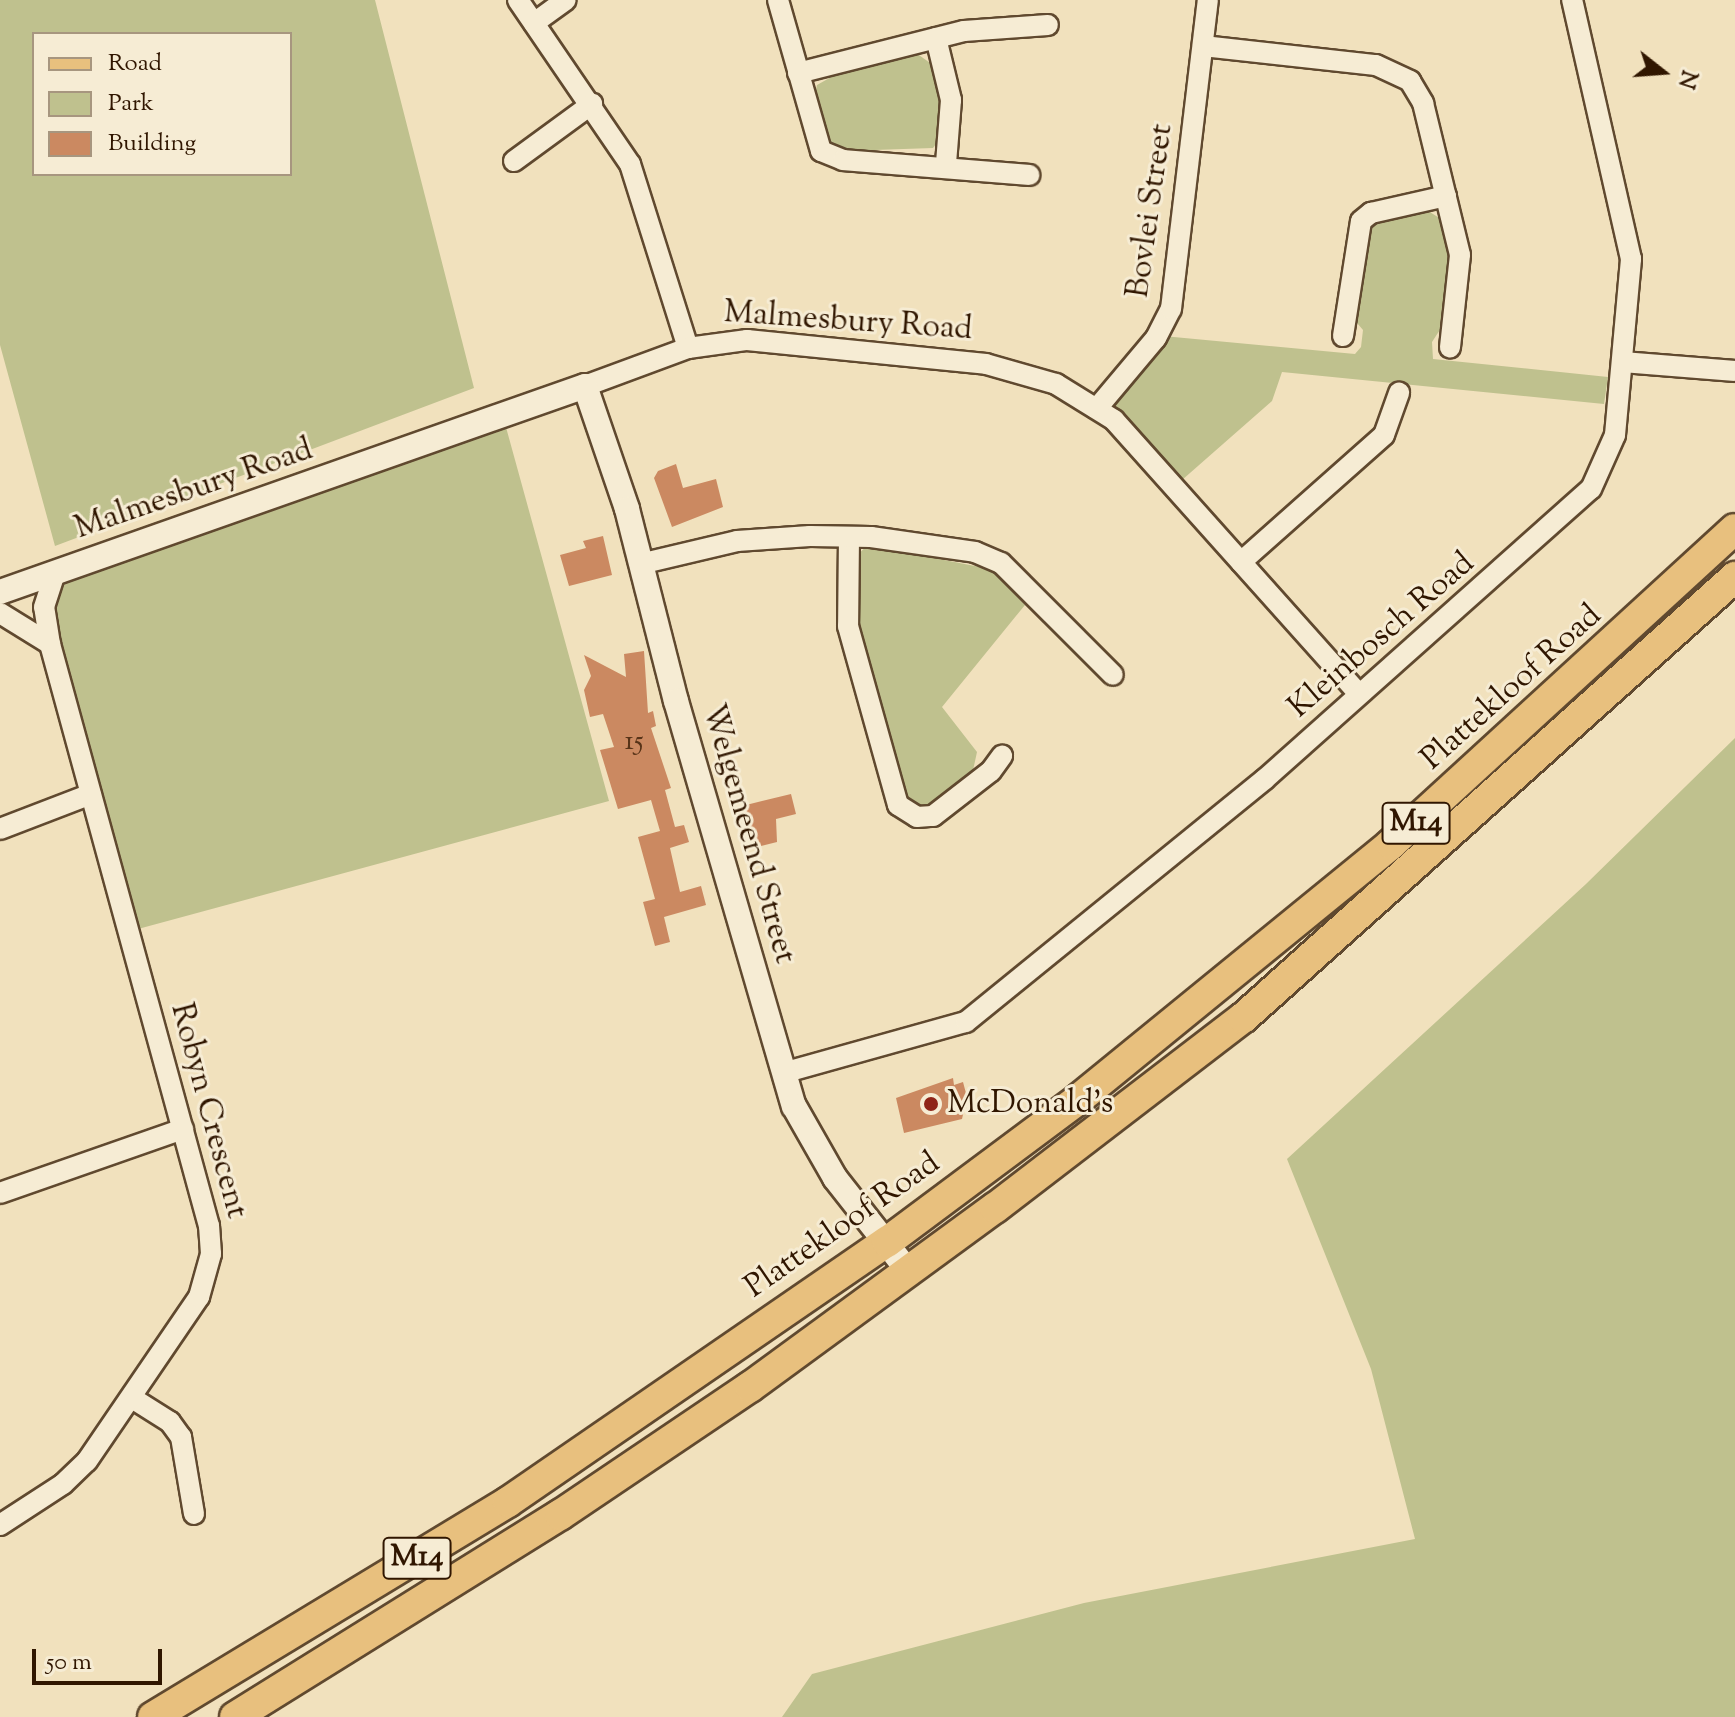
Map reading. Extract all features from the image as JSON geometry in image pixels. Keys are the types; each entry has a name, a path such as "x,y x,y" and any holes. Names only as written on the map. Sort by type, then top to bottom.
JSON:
{"main road":[{"name":"Plattekloof Road","path":"153,1717 508,1502 887,1242 1091,1089 1379,854 1602,656 1735,529"},
{"name":"M14","path":"235,1717 560,1515 750,1387 909,1272 1243,1018 1735,577"}],"street":[{"path":"518,0 592,104 630,164 688,348"},
{"path":"534,23 566,0"},
{"path":"778,0 821,151 843,160 946,164 1029,175"},
{"name":"Bovlei Street","path":"1098,407 1147,351 1171,309 1208,0"},
{"name":"Kleinbosch Road","path":"783,1073 966,1022 1265,779 1358,693 1591,489 1615,435 1631,279 1628,238 1572,0"},
{"path":"798,73 936,38 1016,24 1048,25"},
{"path":"936,38 951,100 946,164"},
{"path":"1203,46 1376,65 1404,76 1423,103 1461,270 1450,347"},
{"path":"514,161 592,104"},
{"path":"1343,336 1361,221 1371,213 1446,196"},
{"name":"Malmesbury Road","path":"0,592 688,348 747,340 986,364 1049,381 1098,407 1358,693"},
{"path":"1623,362 1735,371"},
{"name":"Welgemeend Street","path":"585,386 640,564 783,1073 808,1136 909,1272"},
{"path":"1241,562 1384,435 1399,393"},
{"path":"640,564 737,541 849,537 988,556 1113,675"},
{"path":"849,537 848,626 898,805 917,817 933,816 991,771 1002,756"},
{"name":"Robyn Crescent","path":"0,1525 63,1484 132,1398 199,1297 209,1268 209,1226 50,644 44,607 55,573"},
{"path":"0,613 50,644"},
{"path":"0,829 91,794"},
{"path":"0,1193 183,1129"},
{"path":"132,1398 170,1422 181,1437 194,1514"}],"green space":[{"path":"0,0 375,0 474,388 55,546 0,345"},
{"path":"916,53 933,65 943,103 939,140 933,148 845,151 828,143 814,100 817,85 842,71"},
{"path":"1425,209 1441,219 1451,260 1445,322 1432,342 1433,359 1608,377 1604,404 1282,372 1272,401 1182,480 1111,402 1163,336 1355,354 1361,347 1363,330 1352,317 1369,227"},
{"path":"504,420 609,801 138,929 57,631 53,605 60,589 72,578 231,520 239,523 325,492 328,484"},
{"path":"868,545 990,569 1025,605 942,707 977,752 972,775 935,809 918,809 901,798 855,629 855,557"},
{"path":"1735,738 1735,1717 782,1717 812,1674 1084,1603 1415,1539 1371,1369 1287,1159 1586,884"}],"building":[{"path":"676,464 683,488 716,479 723,507 672,527 654,478 658,471"},
{"path":"603,536 612,575 569,586 560,555 586,548 583,541"},
{"path":"644,651 648,713 653,711 656,726 651,728 671,788 665,790 675,827 684,825 689,842 670,848 680,892 701,886 706,905 664,917 670,942 655,946 643,902 655,899 638,837 660,831 651,800 618,809 600,750 614,747 603,714 590,717 584,690 591,676 584,655 626,677 624,654"},
{"path":"791,794 796,814 776,819 777,842 757,847 742,806"},
{"name":"McDonald's","path":"953,1078 954,1085 963,1082 967,1097 962,1119 904,1133 896,1098"}],"place":[{"name":"McDonald's","path":"931,1104"}]}
